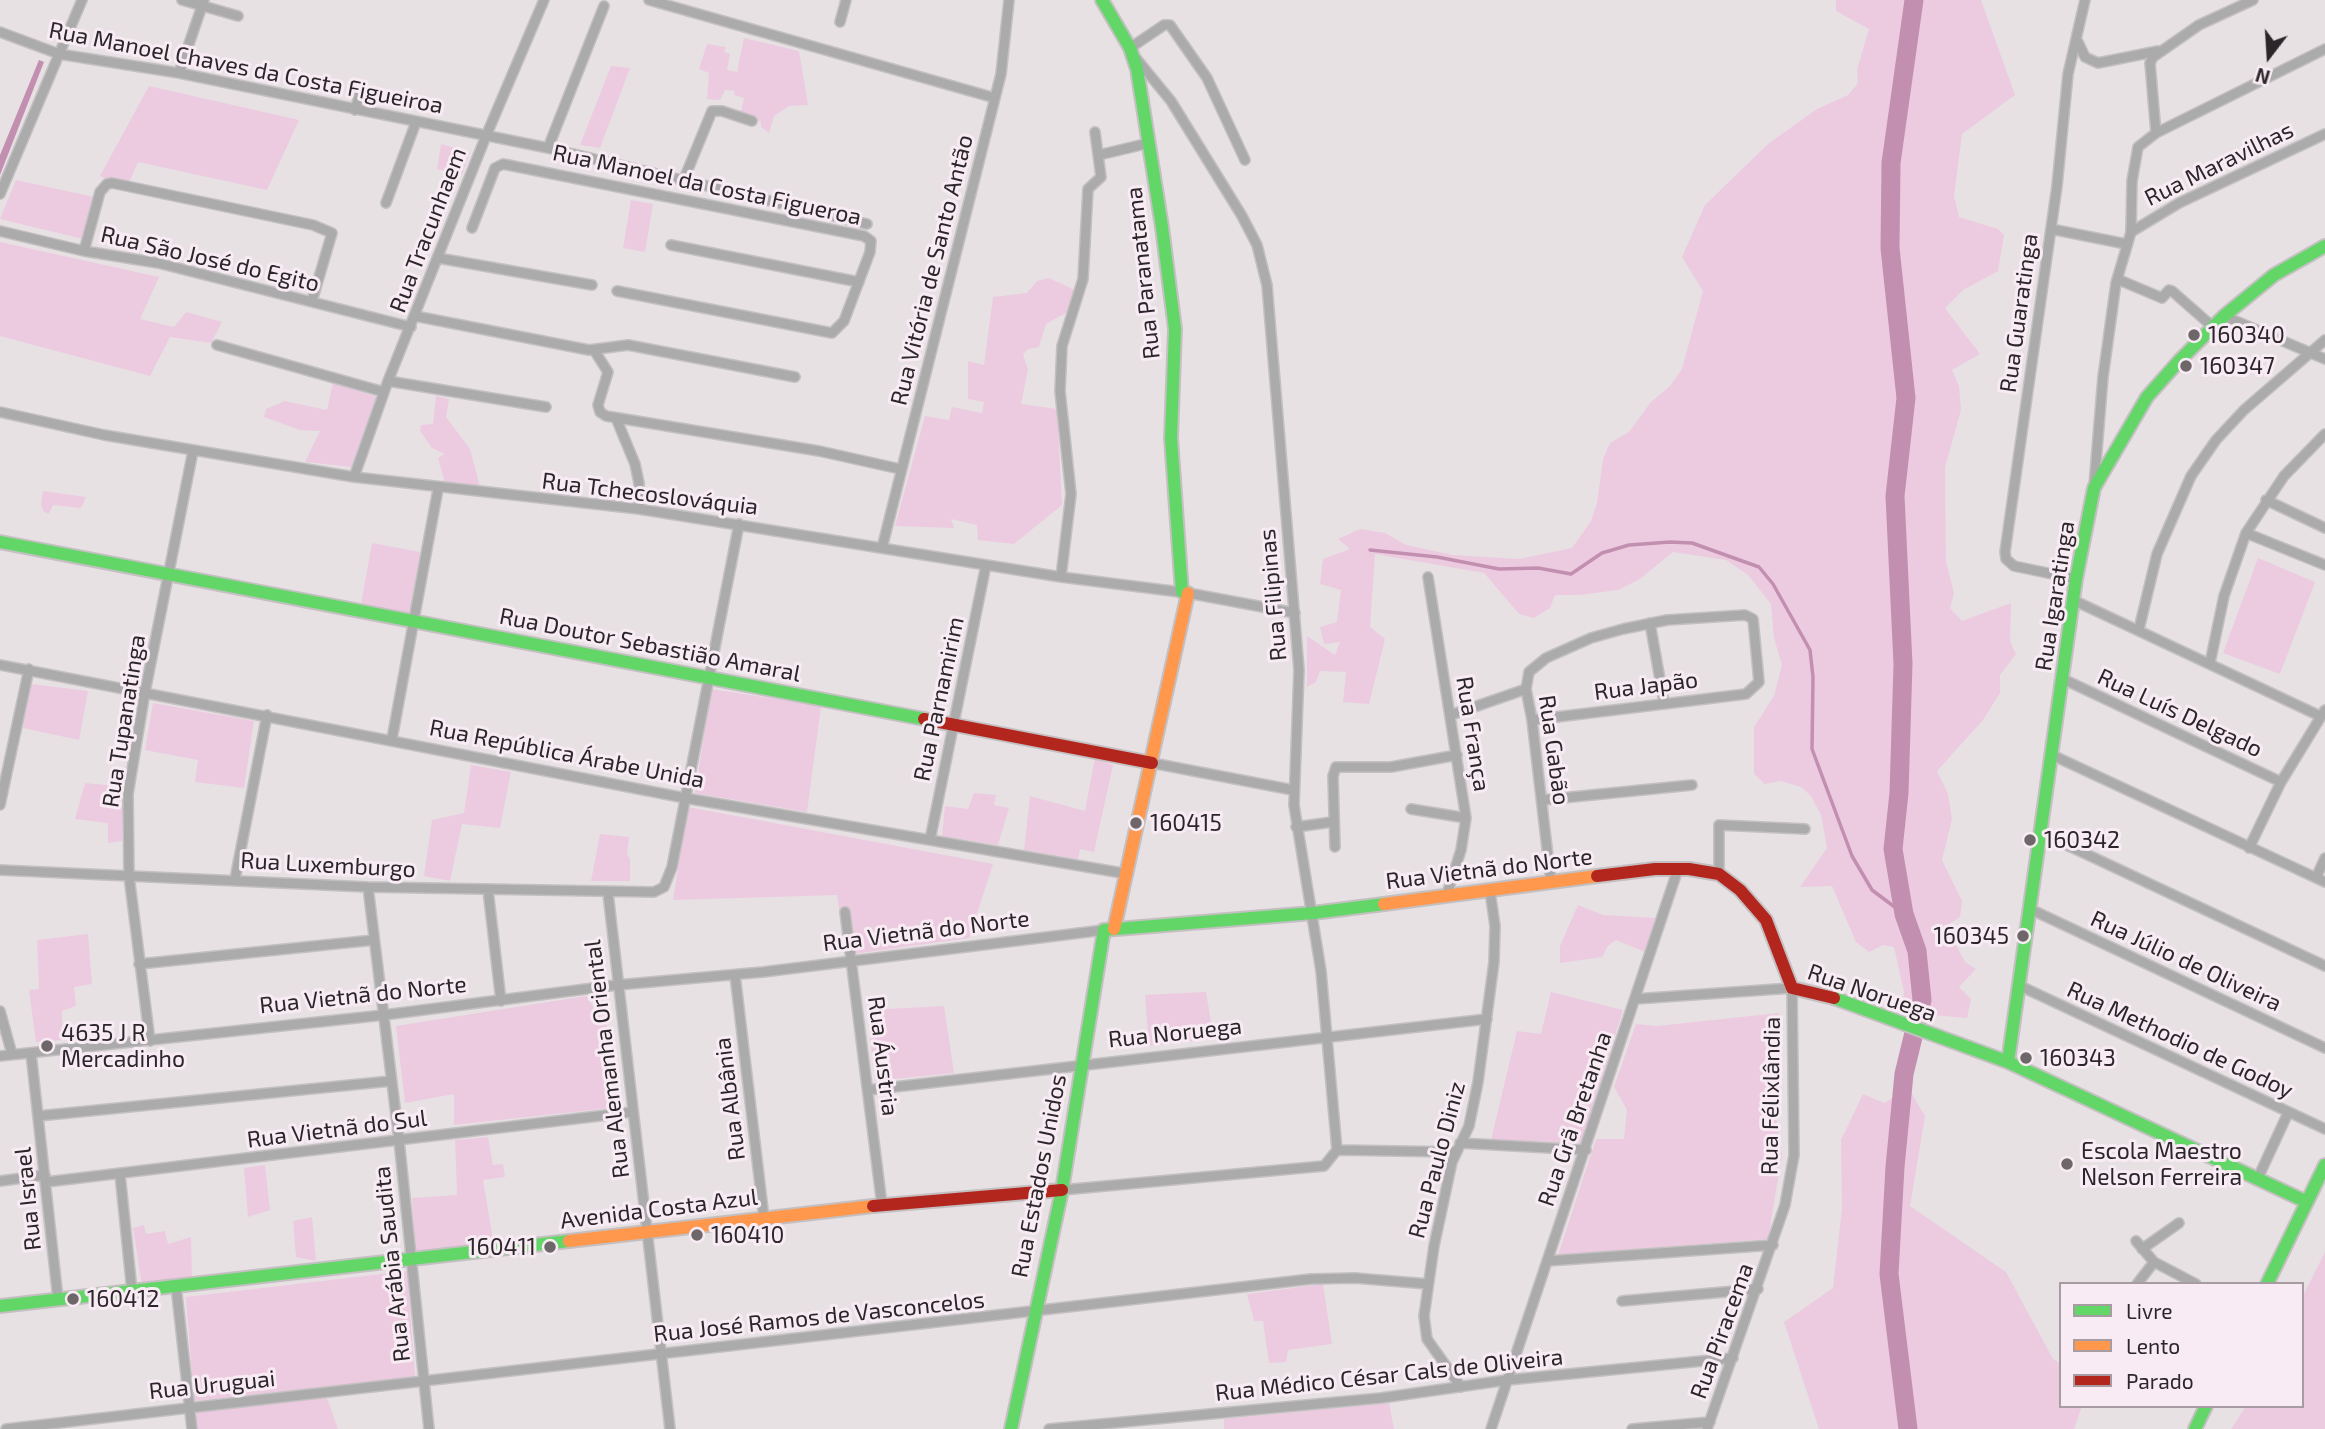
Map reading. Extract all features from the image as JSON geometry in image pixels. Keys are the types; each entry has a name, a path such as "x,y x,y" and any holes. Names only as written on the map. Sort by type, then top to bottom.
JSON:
{"street":[{"path":"0,194 82,0"},
{"path":"181,0 203,3 238,16"},
{"name":"Rua Tracunhaem","path":"354,477 388,381 486,136 544,0"},
{"path":"649,0 995,98"},
{"path":"840,22 846,0"},
{"name":"Rua Vitória de Santo Antão","path":"882,548 900,469 939,332 995,98 1006,47 1009,0"},
{"name":"Rua Paranatama","path":"1102,0 1131,50 1149,144 1175,329 1171,438 1185,593 1128,874 1109,929"},
{"name":"Rua Guaratinga","path":"2076,579 2014,566 2006,559 2005,552 2051,229 2068,74 2078,40 2085,0"},
{"path":"2078,40 2085,57 2098,63 2158,51 2199,25 2253,0"},
{"path":"179,74 203,3"},
{"path":"548,148 604,6"},
{"path":"1131,50 1164,25 1170,25 1208,78 1245,160"},
{"name":"Rua Manoel Chaves da Costa Figueiroa","path":"0,32 59,54 179,74 548,148 867,224"},
{"path":"2158,51 2150,63 2156,133 2325,49"},
{"name":"Rua Filipinas","path":"1131,50 1171,101 1257,245 1267,285 1296,613 1299,682 1293,790 1296,827 1313,913 1329,1038 1337,1150"},
{"path":"355,110 360,93"},
{"path":"684,179 712,111 722,111 752,121"},
{"path":"386,203 416,122"},
{"path":"1061,577 1071,494 1060,391 1062,346 1083,279 1088,189 1101,177 1095,132"},
{"name":"Rua Igaratinga","path":"2008,1062 2076,579 2094,488 2103,377 2117,279 2131,232 2134,162 2138,147 2156,133"},
{"name":"Rua Maravilhas","path":"2131,232 2179,203 2325,134"},
{"path":"1099,156 1149,144"},
{"name":"Rua Manoel da Costa Figueroa","path":"485,191 495,168 503,164 864,236 872,245 841,327 828,333 617,291"},
{"path":"84,251 100,192 112,183 313,225 332,233 312,301"},
{"path":"467,184 485,191 472,228"},
{"path":"2051,229 2126,244"},
{"name":"Rua São José do Egito","path":"0,231 84,251 158,263 411,327"},
{"path":"671,245 859,282"},
{"path":"2094,488 2147,397 2213,327 2274,275 2325,246"},
{"path":"438,258 592,285"},
{"path":"2117,279 2162,298 2172,291 2213,327"},
{"path":"415,316 594,350 628,345 795,377"},
{"path":"2224,316 2325,359"},
{"path":"2139,629 2157,554 2191,476 2216,440 2244,410 2325,340"},
{"path":"217,345 384,393"},
{"path":"594,350 608,372 598,409 616,418 819,451 900,469"},
{"path":"388,381 546,407"},
{"name":"Rua Tchecoslováquia","path":"0,412 193,450 354,477 439,489 639,509 1061,577 1185,593 1296,613"},
{"path":"616,418 635,464 639,483 639,509"},
{"path":"2210,663 2224,596 2246,533 2284,476 2323,439"},
{"name":"Rua Tupanatinga","path":"150,1041 129,876 128,794 145,692 193,450"},
{"path":"392,739 439,489"},
{"path":"2266,500 2325,528"},
{"path":"685,798 740,524"},
{"path":"2246,533 2325,565"},
{"name":"Rua Doutor Sebastião Amaral","path":"0,542 1293,790"},
{"name":"Rua Parnamirim","path":"930,840 986,565"},
{"name":"Rua França","path":"1428,577 1466,818 1461,850 1446,897"},
{"path":"2073,600 2323,713 2281,782 2249,848"},
{"name":"Rua Gabão","path":"1551,882 1526,689 1529,672 1546,658 1591,638 1650,623 1750,616 1755,626 1759,682"},
{"path":"1650,623 1664,702"},
{"name":"Rua República Árabe Unida","path":"0,665 685,798 1128,874"},
{"path":"0,805 29,669"},
{"name":"Rua Luís Delgado","path":"2063,679 2281,782"},
{"name":"Rua Japão","path":"1532,720 1746,694 1759,682"},
{"path":"1451,715 1526,689"},
{"path":"235,879 267,715"},
{"path":"1335,848 1332,822 1333,776 1336,768 1391,767 1457,755"},
{"path":"2052,755 2320,880 2325,858"},
{"path":"1542,800 1692,786"},
{"name":"Rua Luxemburgo","path":"0,870 368,887 608,894 654,892 668,880 685,798"},
{"path":"1411,810 1466,818"},
{"path":"1296,827 1332,822"},
{"path":"1792,988 1766,920 1740,890 1719,874 1719,825 1805,829"},
{"path":"2039,832 2325,966"},
{"name":"Rua Vietnã do Norte","path":"0,1056 501,1001 617,985 735,975 1109,929 1313,913 1551,882 1678,869 1719,874"},
{"name":"Rua Grã Bretanha","path":"1491,1429 1678,869"},
{"name":"Rua Arábia Saudita","path":"368,887 399,1140 429,1429"},
{"path":"488,890 501,1001"},
{"name":"Rua Paulo Diniz","path":"1461,1387 1427,1339 1424,1316 1428,1284 1457,1148 1471,1119 1487,1019 1496,926 1490,891"},
{"name":"Rua Alemanha Oriental","path":"608,894 670,1429"},
{"name":"Rua Júlio de Oliveira","path":"2030,909 2325,1048"},
{"name":"Rua Áustria","path":"845,912 882,1205"},
{"name":"Rua Estados Unidos","path":"1011,1429 1062,1190 1082,1064 1109,929"},
{"path":"139,964 374,940"},
{"name":"Rua Albânia","path":"735,975 764,1218"},
{"name":"Rua Methodio de Godoy","path":"2018,985 2325,1129"},
{"name":"Rua Noruega","path":"1635,999 1792,988 1845,1001 2008,1062 2307,1202"},
{"name":"Rua Félixlândia","path":"1773,1245 1785,1205 1794,1155 1792,988"},
{"path":"0,1011 12,1054"},
{"name":"Rua Noruega","path":"868,1090 1487,1019"},
{"name":"Rua Israel","path":"32,1053 58,1299"},
{"path":"38,1116 391,1081"},
{"name":"Rua Vietnã do Sul","path":"0,1181 120,1174 632,1112"},
{"path":"2256,1180 2288,1112"},
{"path":"1337,1150 1586,1150"},
{"name":"Avenida Costa Azul","path":"0,1306 882,1205 1324,1166 1337,1150"},
{"path":"2268,1282 2325,1165"},
{"path":"120,1174 132,1291"},
{"path":"2179,1223 2139,1245 2154,1262 2192,1282"},
{"path":"1547,1261 1773,1245"},
{"name":"Rua Piracema","path":"1709,1425 1773,1245"},
{"path":"2139,1282 2154,1262"},
{"path":"2172,1282 2176,1275"},
{"name":"Rua José Ramos de Vasconcelos","path":"424,1381 1035,1313 1311,1279 1355,1278 1428,1284"},
{"path":"176,1286 192,1429"},
{"path":"1622,1301 1758,1289"},
{"name":"Rua Médico César Cals de Oliveira","path":"1049,1429 1381,1398 1507,1380 1733,1358"},
{"name":"Rua Uruguai","path":"6,1429 424,1381"},
{"path":"2194,1429 2205,1408"},
{"path":"1632,1429 1709,1425"}],"shaded area":[{"path":"1836,0 1981,0 2015,95 1962,134 1954,196 1959,217 1998,229 2004,235 1998,271 1963,290 1945,308 1980,354 1952,370 1959,386 1961,410 1945,467 1946,562 1954,593 1950,608 1962,621 2011,603 2010,641 2016,654 2000,675 2000,693 1983,720 1937,771 1948,794 1952,819 1942,860 1962,901 1960,917 1946,926 1965,962 1976,969 1959,987 1971,999 1967,1018 1932,1015 1902,1008 1904,992 1894,947 1883,945 1869,952 1856,942 1832,886 1800,887 1827,848 1821,815 1811,796 1801,787 1781,781 1765,784 1754,774 1754,727 1774,696 1782,665 1774,638 1771,604 1748,575 1726,560 1673,552 1640,579 1618,590 1555,595 1550,608 1534,618 1519,614 1484,573 1375,554 1370,627 1385,639 1369,704 1343,702 1346,672 1320,671 1316,682 1307,687 1307,636 1335,655 1340,642 1324,644 1320,627 1337,622 1341,590 1320,584 1323,559 1350,549 1338,539 1360,529 1385,533 1406,545 1453,555 1519,559 1572,548 1591,521 1597,503 1603,459 1610,443 1629,432 1651,402 1670,386 1682,369 1703,291 1682,257 1705,205 1768,144 1817,109 1848,95 1858,83 1857,70 1869,29 1836,11"},
{"path":"744,38 799,51 808,105 789,106 774,116 769,133 761,127 761,122 741,112 744,98 734,95 735,91 725,90 720,100 707,99 709,73 699,69 707,44 726,47 724,52 730,54 727,70 737,72"},
{"path":"39,60 44,62 0,175 0,155"},
{"path":"611,66 630,68 600,148 580,145"},
{"path":"149,86 299,120 267,190 138,162 127,187 100,176"},
{"path":"441,144 470,152 462,175 437,169"},
{"path":"16,180 94,197 83,239 0,219"},
{"path":"631,200 653,204 645,252 623,248"},
{"path":"0,242 159,277 140,319 174,327 186,312 222,322 211,343 170,337 150,376 0,336"},
{"path":"1049,278 1075,290 1066,313 1046,324 1039,347 1028,349 1023,354 1028,369 1021,404 1057,409 1062,505 1014,544 978,540 977,525 951,519 954,528 895,526 925,416 949,420 952,407 982,413 984,402 968,399 968,361 984,365 993,297 1027,293 1037,281"},
{"path":"333,383 377,397 351,467 305,462 320,431 300,430 264,417 266,409 285,401 327,410"},
{"path":"436,396 449,399 446,417 470,449 480,487 445,483 438,458 445,454 432,448 420,431 421,425 433,424"},
{"path":"43,491 86,497 81,508 53,505 49,514 44,512 41,505"},
{"path":"372,543 420,552 410,614 361,604"},
{"path":"2258,558 2315,582 2280,674 2223,653"},
{"path":"31,684 88,691 79,740 23,728"},
{"path":"711,689 821,706 807,812 695,793"},
{"path":"153,703 254,721 244,788 195,782 198,760 145,750"},
{"path":"1095,758 1113,765 1094,852 1080,849 1078,859 1024,850 1030,796 1085,811"},
{"path":"471,765 511,772 500,828 462,824 450,881 424,876 432,820 464,813"},
{"path":"85,783 116,786 115,803 123,806 122,841 108,843 108,823 75,819"},
{"path":"974,793 996,795 994,805 1009,808 998,845 942,836 945,806 968,809"},
{"path":"688,807 993,864 969,938 846,955 837,895 673,900"},
{"path":"600,834 629,837 627,855 630,858 630,881 591,881"},
{"path":"1578,905 1603,915 1655,918 1645,952 1616,940 1608,946 1602,957 1560,963 1560,946"},
{"path":"88,934 92,984 74,987 76,1006 62,1011 62,1040 36,1042 29,990 39,989 37,940"},
{"path":"1206,992 1214,1039 1149,1046 1145,995"},
{"path":"1551,992 1623,1010 1581,1143 1491,1140 1517,1031 1541,1034"},
{"path":"586,996 613,1035 611,1108 454,1125 454,1094 405,1103 396,1026"},
{"path":"944,1006 954,1073 875,1081 867,1010"},
{"path":"1779,1013 1771,1084 1782,1155 1768,1239 1558,1255 1596,1139 1624,1139 1627,1110 1614,1087 1636,1024 1657,1026"},
{"path":"1914,1013 1900,1074 1925,1116 1910,1206 2006,1272 2053,1359 2059,1363 2059,1408 2081,1408 2074,1429 1819,1429 1784,1322 1833,1288 1842,1208 1841,1140 1863,1094 1884,1103 1899,1094 1899,1074"},
{"path":"488,1137 493,1165 503,1164 505,1177 483,1180 494,1245 416,1253 412,1198 457,1195 455,1140"},
{"path":"265,1165 270,1210 248,1217 244,1168"},
{"path":"312,1217 316,1261 296,1257 293,1221"},
{"path":"144,1225 146,1234 165,1231 168,1244 191,1237 192,1278 142,1285 133,1228"},
{"path":"2325,1252 2325,1429 2231,1429 2245,1408 2304,1408 2304,1294"},
{"path":"407,1271 415,1377 194,1401 186,1297"},
{"path":"1323,1284 1332,1344 1288,1350 1286,1362 1269,1363 1263,1321 1254,1321 1247,1294"},
{"path":"327,1398 338,1429 198,1429 196,1411"},
{"path":"1389,1403 1394,1429 1224,1429 1224,1419"}],"waterway":[{"path":"1908,1429 1889,1274 1904,1074 1922,1000 1917,951 1904,914 1893,849 1899,793 1903,664 1895,496 1906,398 1890,248 1891,163 1914,0"},
{"path":"1370,550 1437,557 1499,569 1538,568 1571,574 1602,553 1629,545 1670,542 1692,543 1759,567 1773,584 1810,650 1813,677 1812,749 1852,856 1872,890 1904,914"}],"traffic: fast":[{"path":"1102,0 1130,48 1137,69 1162,227 1175,329 1171,438 1182,592"},
{"path":"2008,1062 2076,579 2094,488 2147,397 2179,361 2224,316 2274,275 2325,246"},
{"path":"0,542 924,719"},
{"path":"1011,1429 1062,1190 1104,930 1313,913 1384,904"},
{"path":"1834,998 2008,1062 2307,1202"},
{"path":"2268,1282 2325,1165"},
{"path":"0,1306 569,1241"},
{"path":"2195,1429 2205,1408"}],"traffic: slow":[{"path":"1114,929 1188,593"},
{"path":"1384,904 1597,876"},
{"path":"569,1241 873,1206"}],"traffic: jam":[{"path":"924,719 1152,763"},
{"path":"1597,876 1655,869 1689,869 1719,874 1740,890 1766,920 1792,988 1834,998"},
{"path":"873,1206 1062,1190"}],"place":[{"name":"160340","path":"2194,335"},
{"name":"160347","path":"2186,366"},
{"name":"160415","path":"1136,823"},
{"name":"160342","path":"2030,840"},
{"name":"160345","path":"2023,936"},
{"name":"4635 J R Mercadinho","path":"47,1046"},
{"name":"160343","path":"2026,1058"},
{"name":"Escola Maestro Nelson Ferreira","path":"2067,1164"},
{"name":"160410","path":"697,1235"},
{"name":"160411","path":"550,1247"},
{"name":"160412","path":"73,1299"}]}
